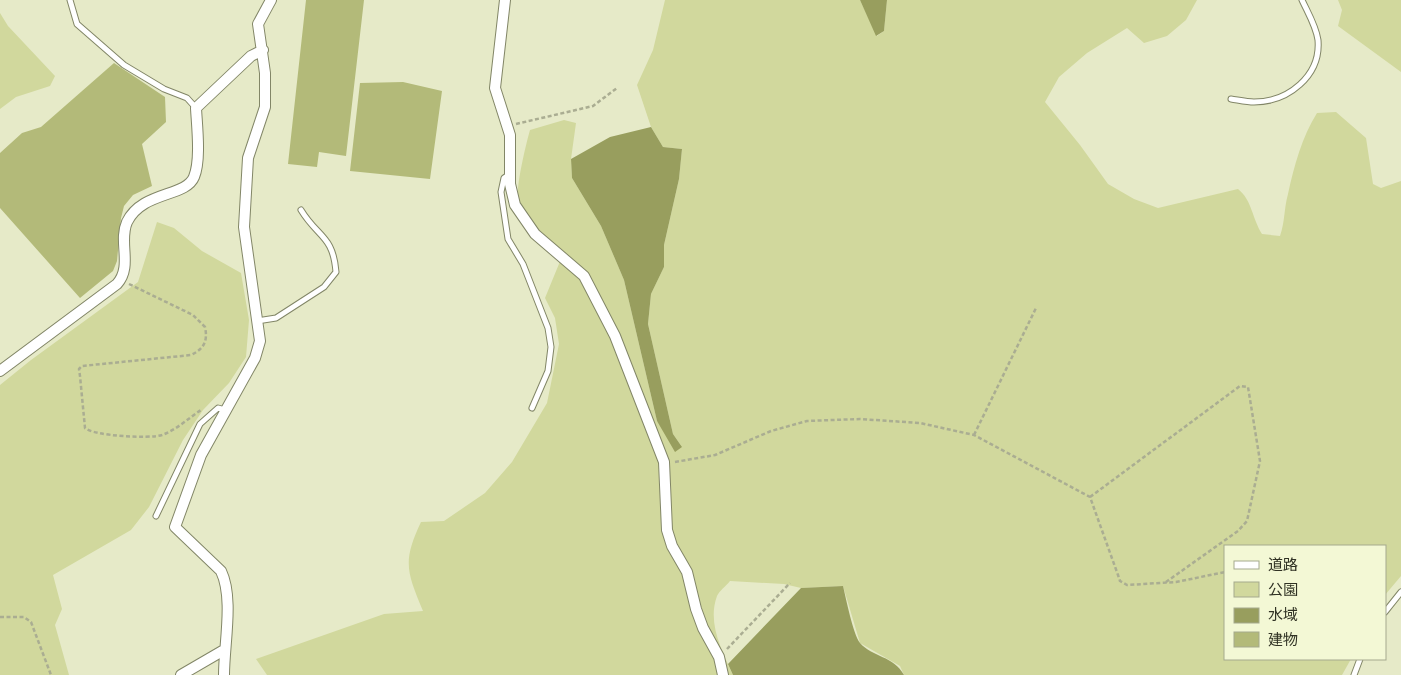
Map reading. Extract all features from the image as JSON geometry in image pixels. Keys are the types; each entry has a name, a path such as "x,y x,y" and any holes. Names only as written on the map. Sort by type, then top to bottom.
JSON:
{"street":[{"path":"224,675 227,597 225,580 221,571 175,527 192,476 225,410 255,358 260,341 244,227 248,158 265,107 265,73 258,24 271,0"},
{"path":"505,0 495,88 510,136 510,184 516,205 535,234 584,276 607,317 664,462 667,530 672,546 687,572 703,628 719,657 723,675"},
{"path":"0,371 122,279 125,268 126,225 134,210 149,199 187,186 194,177 197,158 196,108 250,56 263,50"},
{"path":"181,675 224,650"}],"lane":[{"path":"70,0 77,24 124,65 164,89 187,98 196,108"},
{"path":"1231,99 1254,102 1285,96 1308,77 1316,58 1318,39 1315,26 1302,0"},
{"path":"510,174 504,178 501,192 508,239 523,264 548,328 551,347 548,371 532,408"},
{"path":"257,321 276,318 324,287 336,272 332,247 310,225 301,210"},
{"path":"156,516 200,424 218,408 225,410"},
{"path":"1386,611 1401,592"},
{"path":"1354,675 1360,660"}],"path":[{"path":"507,126 593,106 617,88"},
{"path":"122,279 142,291 193,315 205,328 205,342 203,348 192,354 82,366 79,369 85,428 94,433 150,437 161,435 207,406"},
{"path":"974,435 1036,308"},
{"path":"1090,497 1240,386 1248,387 1260,461 1247,521 1238,531 1166,583"},
{"path":"664,462 715,455 771,431 807,421 860,419 920,423 974,435 1090,497 1120,581 1133,586 1166,583 1224,572"},
{"path":"719,657 790,583"},
{"path":"0,617 24,617 30,622 51,675"}],"green space":[{"path":"665,0 860,0 877,36 884,31 887,0 1197,0 1186,20 1167,36 1144,43 1127,28 1087,53 1059,77 1045,102 1080,145 1108,184 1134,199 1158,208 1238,189 1246,198 1262,234 1280,236 1296,162 1307,132 1317,113 1336,112 1366,138 1373,184 1381,188 1401,181 1401,576 1386,594 1386,545 1224,545 1224,660 1350,660 1342,675 904,675 900,666 860,643 843,586 801,588 784,584 730,581 717,596 714,616 717,637 733,675 267,675 256,659 384,614 423,611 413,586 409,567 411,547 421,522 444,521 485,493 512,462 547,403 559,344 555,318 545,298 561,259 529,223 518,199 520,175 530,130 564,120 576,123 571,159 572,178 601,226 624,280 657,421 682,447 673,434 648,324 651,294 664,267 664,245 679,179 682,149 663,147 651,127 637,85 653,50"},
{"path":"1338,0 1401,0 1401,72 1338,26 1342,10"},
{"path":"0,13 8,26 55,76 50,86 16,97 0,109"},
{"path":"157,222 174,228 202,251 241,273 249,320 246,357 229,383 203,410 183,440 149,507 131,530 53,575 62,609 55,625 69,675 0,675 0,385 138,282"}],"water":[{"path":"860,0 887,0 884,31 876,36"},
{"path":"651,127 663,147 682,149 679,179 664,245 664,267 651,294 648,324 673,434 682,447 675,452 657,421 624,280 601,226 572,178 571,159 610,137"},
{"path":"843,586 852,624 860,643 865,648 895,664 904,675 733,675 728,664 801,588"}],"building":[{"path":"306,0 364,0 346,156 319,152 317,167 288,164"},
{"path":"114,63 165,97 166,122 142,144 152,186 133,195 124,206 117,261 113,271 80,298 0,208 0,153 22,133 41,127"},
{"path":"403,82 442,91 430,179 350,171 360,83"}]}
